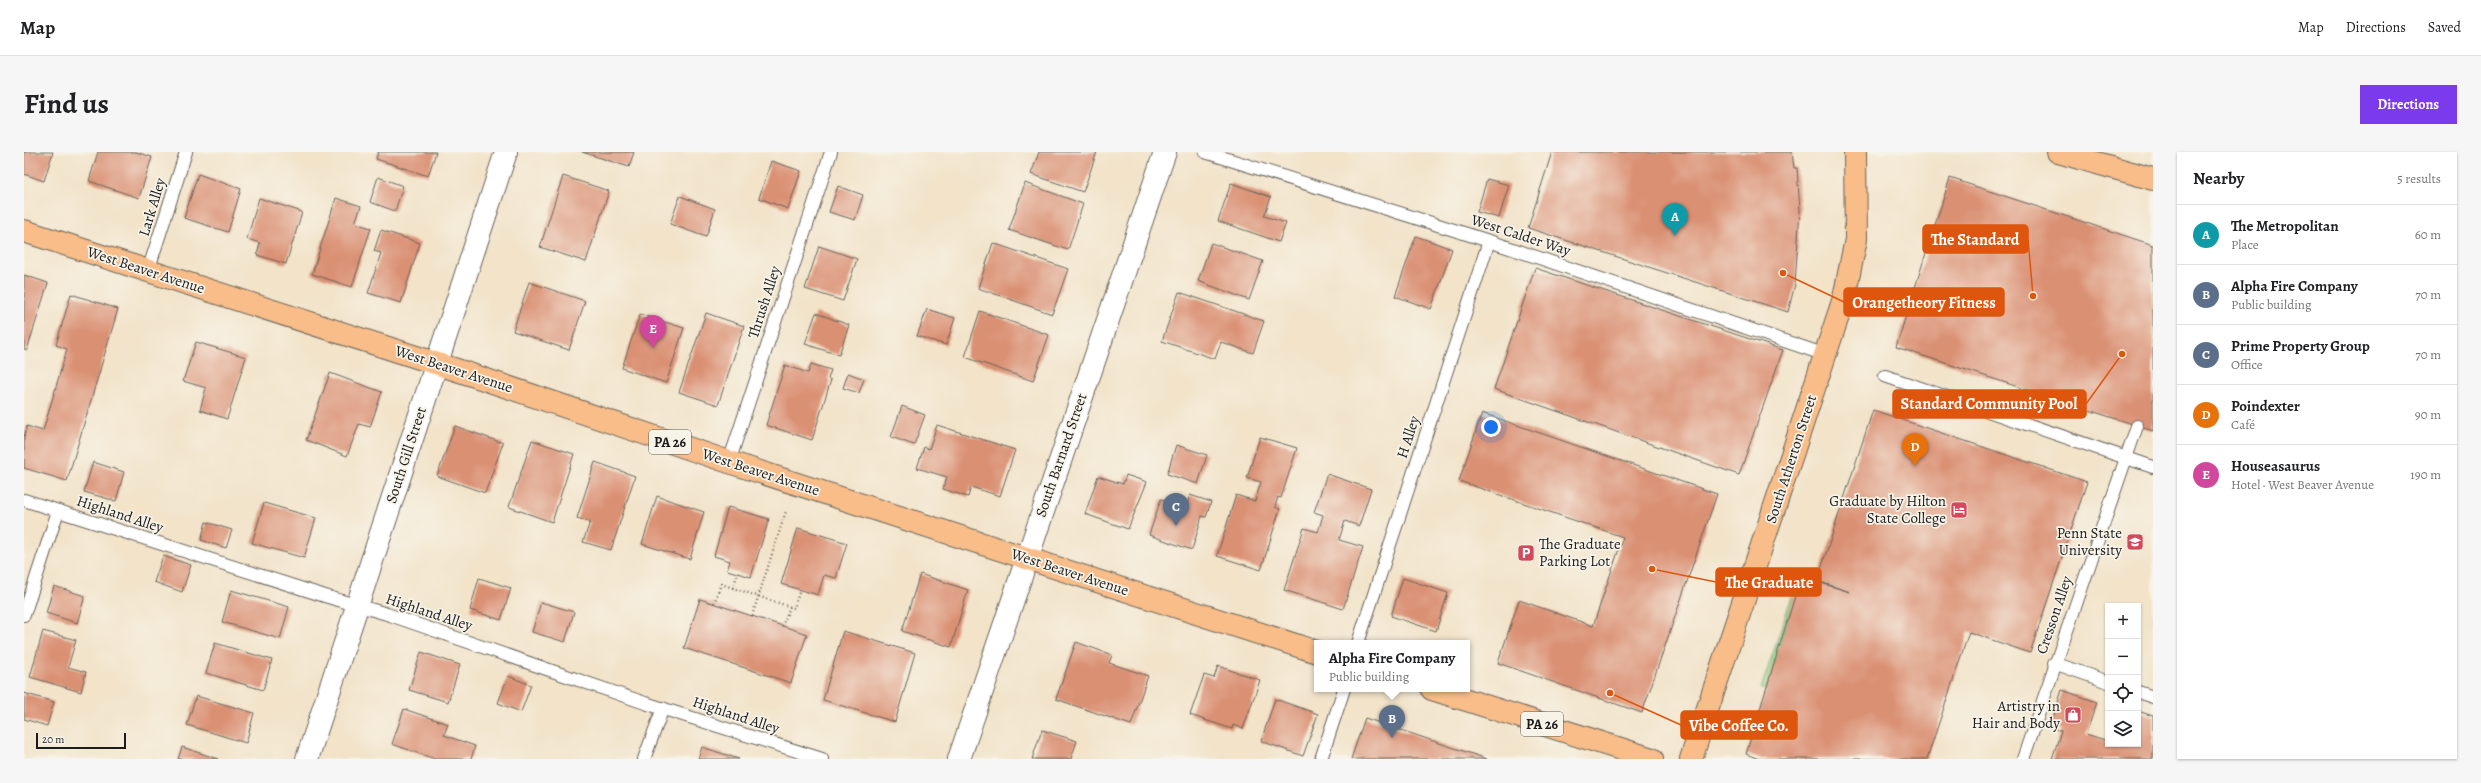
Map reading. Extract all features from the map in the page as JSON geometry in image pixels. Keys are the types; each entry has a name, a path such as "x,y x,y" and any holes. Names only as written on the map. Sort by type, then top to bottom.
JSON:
{"main road":[{"name":"South Atherton Street","path":"1691,759 1826,355 1852,268 1856,213 1855,152"},
{"path":"2058,152 2153,179"},
{"name":"West Beaver Avenue","path":"24,231 436,363 729,462 1314,651"},
{"name":"PA 26","path":"1441,692 1652,759"}],"street":[{"name":"South Gill Street","path":"307,759 506,152"},
{"name":"South Barnard Street","path":"959,759 1165,152"}],"lane":[{"name":"Lark Alley","path":"148,271 186,152"},
{"name":"Thrush Alley","path":"729,462 831,152"},
{"name":"West Calder Way","path":"1205,152 1489,241 1826,355"},
{"name":"H Alley","path":"1359,640 1489,241"},
{"path":"1886,376 2153,467"},
{"name":"Cresson Alley","path":"2023,759 2054,663 2137,426"},
{"name":"Highland Alley","path":"24,500 357,606 387,614 663,708 822,759"},
{"path":"24,615 58,511"},
{"path":"2054,663 2105,681"},
{"path":"1321,759 1343,692"},
{"path":"2141,693 2153,697"},
{"path":"644,759 663,708"}],"path":[{"path":"752,616 786,511"},
{"path":"733,588 738,573"},
{"path":"714,603 720,584 794,608 800,590"},
{"path":"782,626 790,607"}],"green space":[{"path":"1799,575 1879,601 1801,577 1766,689 1761,689"}],"building":[{"path":"24,152 53,152 44,181 24,174"},
{"path":"98,152 136,152 152,157 139,198 89,181"},
{"path":"378,152 436,152 428,176 376,159"},
{"path":"582,152 634,152 629,167"},
{"path":"1039,152 1097,152 1083,192 1031,174"},
{"path":"1552,152 1792,152 1794,168 1797,168 1800,210 1795,284 1788,312 1528,228"},
{"path":"771,161 801,171 788,209 759,198"},
{"path":"198,174 241,189 228,232 184,218"},
{"path":"563,176 609,191 586,262 540,247"},
{"path":"378,177 403,186 395,211 370,202"},
{"path":"1950,178 2153,245 2153,431 1896,347"},
{"path":"1487,179 1509,185 1499,218 1477,212"},
{"path":"1025,183 1083,204 1068,250 1009,230"},
{"path":"1231,183 1271,197 1264,216 1286,223 1279,242 1218,221"},
{"path":"838,186 863,195 855,220 829,212"},
{"path":"680,196 715,209 706,237 670,224"},
{"path":"259,198 302,212 286,264 257,255 260,243 247,239"},
{"path":"336,198 361,206 355,223 371,228 352,287 312,274"},
{"path":"381,230 420,243 401,303 368,293 381,253 374,251"},
{"path":"1416,236 1452,249 1431,309 1395,296"},
{"path":"993,243 1068,269 1052,314 978,288"},
{"path":"1211,243 1263,261 1249,300 1198,281"},
{"path":"819,246 857,259 843,301 805,289"},
{"path":"1535,268 1783,350 1739,475 1494,389"},
{"path":"24,275 48,283 27,350 24,349"},
{"path":"529,282 585,301 569,350 513,331"},
{"path":"1179,292 1264,321 1253,353 1221,342 1215,359 1162,341"},
{"path":"71,294 118,309 67,481 24,468 24,437 27,426 43,431 67,349 56,345"},
{"path":"927,309 955,318 946,345 917,336"},
{"path":"980,311 1049,335 1033,381 965,357"},
{"path":"706,313 744,326 718,405 679,392"},
{"path":"816,313 849,325 839,355 805,344"},
{"path":"640,314 684,328 666,383 622,368"},
{"path":"196,342 246,357 227,419 200,410 206,388 183,381"},
{"path":"811,364 831,370 828,379 831,380 812,440 766,425 785,365 808,373"},
{"path":"330,373 382,392 370,427 359,424 347,456 306,440"},
{"path":"848,373 864,379 859,393 843,388"},
{"path":"902,406 925,415 914,445 891,437"},
{"path":"1873,410 2087,482 2030,653 1969,632 1927,759 1759,759 1746,754 1801,577 1850,592 1817,581"},
{"path":"1482,413 1717,494 1642,713 1498,663 1519,600 1593,626 1623,537 1459,481"},
{"path":"937,425 1015,450 1000,496 971,487 968,497 943,489 947,477 917,468 924,447 929,449"},
{"path":"455,426 503,443 485,493 437,476"},
{"path":"1260,437 1297,448 1281,498 1278,497 1275,507 1280,509 1261,570 1217,556 1236,495 1255,501 1261,482 1247,478"},
{"path":"532,440 574,454 552,522 509,507"},
{"path":"1176,445 1207,455 1198,484 1167,474"},
{"path":"93,462 124,472 116,501 84,492"},
{"path":"595,462 635,476 611,550 583,542 590,522 577,518"},
{"path":"1327,474 1371,489 1359,526 1345,521 1339,540 1363,547 1343,609 1284,590 1304,528 1318,532 1323,515 1314,512"},
{"path":"1126,475 1147,482 1128,529 1085,514 1098,476 1123,484"},
{"path":"1190,495 1211,502 1206,517 1202,516 1192,550 1149,535 1161,499 1186,507"},
{"path":"657,496 704,512 690,559 642,544"},
{"path":"264,503 316,518 304,558 252,543"},
{"path":"728,507 769,519 751,577 727,570 730,561 714,556"},
{"path":"206,522 232,530 226,548 201,540"},
{"path":"798,528 847,543 836,578 824,575 818,595 781,584"},
{"path":"163,556 191,565 182,592 154,582"},
{"path":"920,574 968,590 951,647 902,631"},
{"path":"479,578 511,588 501,620 470,610"},
{"path":"1403,578 1448,593 1436,631 1391,616"},
{"path":"54,586 85,596 77,623 46,613"},
{"path":"231,590 289,607 280,639 222,622"},
{"path":"700,599 807,634 791,683 684,648"},
{"path":"541,602 574,612 565,642 532,632"},
{"path":"43,631 76,640 68,667 86,672 81,692 30,677"},
{"path":"843,631 915,653 895,722 823,700"},
{"path":"1076,642 1112,655 1109,663 1148,676 1131,725 1056,699"},
{"path":"215,643 272,660 263,690 206,673"},
{"path":"421,652 460,665 448,702 409,690"},
{"path":"1218,666 1260,680 1243,729 1233,725 1232,729 1190,715 1204,675 1214,678"},
{"path":"508,676 531,685 521,712 498,703"},
{"path":"2062,690 2097,702 2086,734 2105,740 2105,747 2141,747 2141,712 2153,716 2153,759 2052,759 2061,731 2050,727"},
{"path":"24,693 54,702 47,726 24,719"},
{"path":"196,696 254,713 246,743 187,725"},
{"path":"1275,699 1318,714 1303,756 1261,741"},
{"path":"404,709 448,724 444,735 475,746 471,759 435,759 392,744"},
{"path":"1365,718 1487,759 1351,759"},
{"path":"1042,730 1077,741 1071,759 1032,759"},
{"path":"182,747 218,759 178,759"},
{"path":"702,747 739,759 698,759"}],"place":[{"name":"The Metropolitan","path":"1675,236"},
{"name":"Orangetheory Fitness","path":"1783,273"},
{"name":"The Standard","path":"2033,296"},
{"name":"Houseasaurus","path":"653,348"},
{"name":"Standard Community Pool","path":"2122,354"},
{"name":"Poindexter","path":"1915,466"},
{"name":"Graduate by Hilton State College","path":"1959,510"},
{"name":"Prime Property Group","path":"1176,526"},
{"name":"Penn State University","path":"2135,542"},
{"name":"The Graduate Parking Lot","path":"1526,553"},
{"name":"The Graduate","path":"1652,569"},
{"name":"Vibe Coffee Co.","path":"1610,693"},
{"name":"Artistry in Hair and Body","path":"2073,715"},
{"name":"Alpha Fire Company","path":"1392,738"}]}
